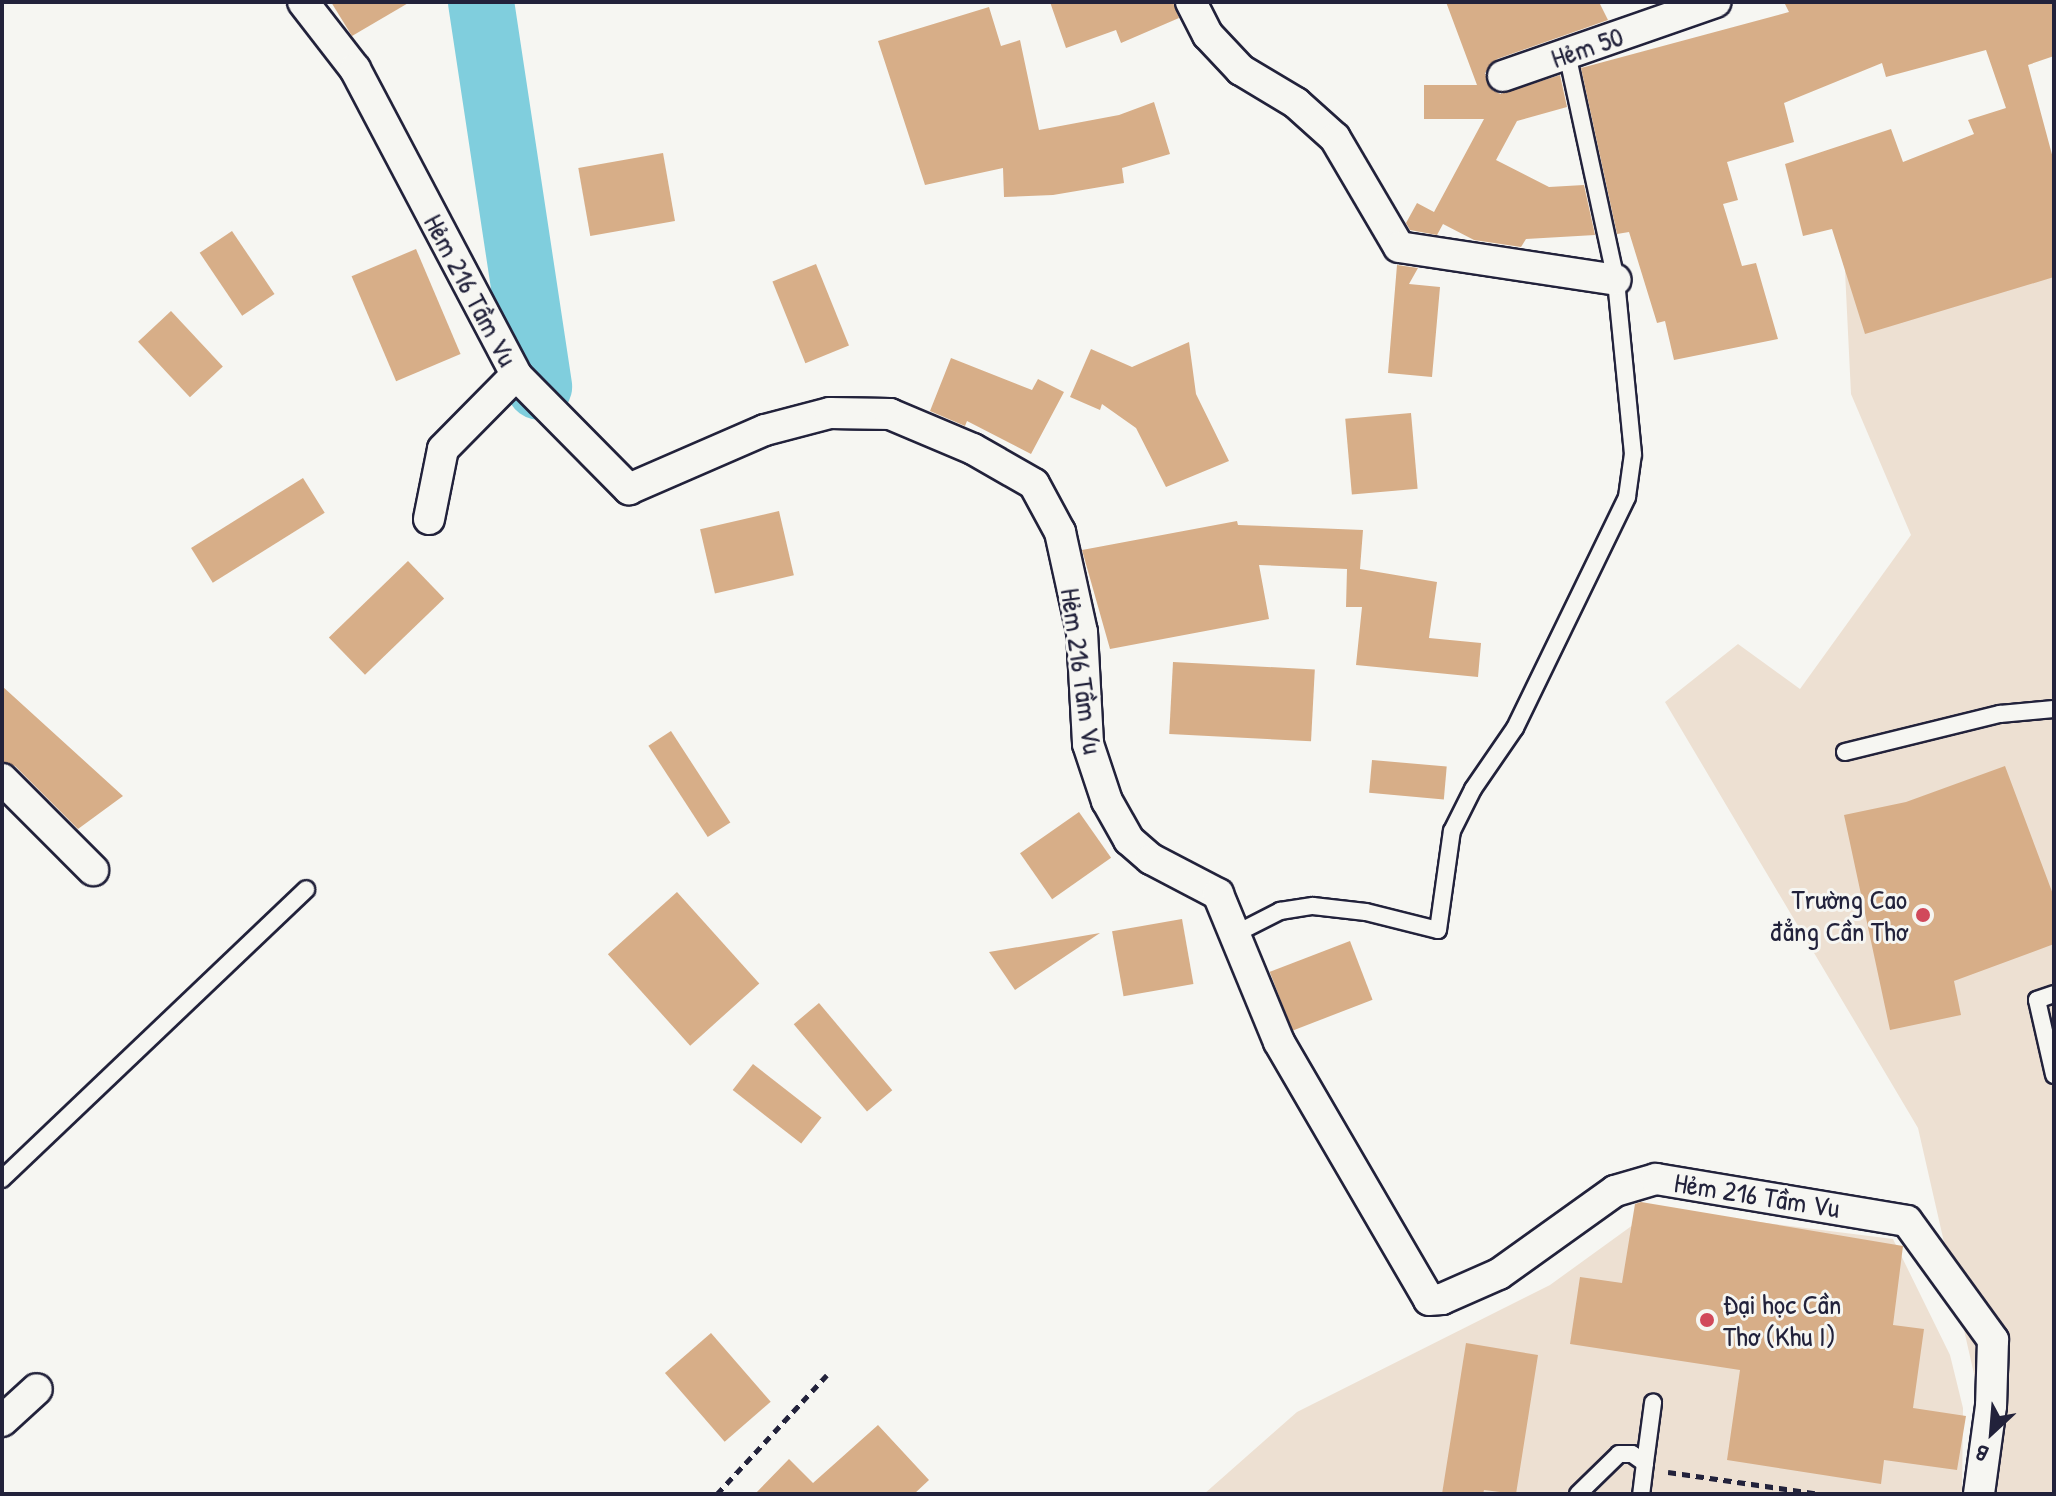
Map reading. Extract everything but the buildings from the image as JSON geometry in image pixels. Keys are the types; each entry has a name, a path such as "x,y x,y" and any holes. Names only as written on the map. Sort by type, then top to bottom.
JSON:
{"street":[{"name":"Hẻm 216 Tầm Vu","path":"303,2 355,69 516,375 629,489 765,430 830,413 890,414 973,449 1034,484 1060,532 1082,632 1088,744 1107,801 1129,840 1151,859 1218,894 1279,1042 1429,1300 1499,1274 1615,1191 1656,1179 1907,1221 1993,1340 1991,1406 1979,1494"},
{"path":"1191,2 1208,35 1241,70 1296,103 1335,138 1399,247 1616,280"},
{"name":"Hẻm 50","path":"1503,76 1716,2"},
{"path":"429,519 443,449 516,375"},
{"path":"2,779 93,870"},
{"path":"2,1421 37,1389"}],"lane":[{"path":"1235,934 1280,911 1313,906 1366,912 1438,930 1452,831 1473,789 1515,728 1627,497 1633,454 1616,280 1567,54"},
{"path":"1845,752 2000,714 2054,709"},
{"path":"2,1179 306,889"},
{"path":"2054,994 2037,1000 2054,1075"},
{"path":"1641,1494 1653,1403"},
{"path":"1578,1494 1619,1454 1632,1454 1645,1466"}],"path":[{"path":"717,1494 827,1375"},
{"path":"1645,1466 1821,1494"}],"shaded area":[{"name":"Trường Cao đẳng Cần Thơ","path":"2054,199 2054,1494 1995,1494 1997,1475 1918,1128 1665,702 1738,644 1800,689 1911,535 1851,394 1845,271"},
{"name":"Đại học Cần Thơ (Khu I)","path":"1655,1209 1893,1239 1950,1355 1963,1408 1962,1494 1204,1494 1297,1412 1550,1285"}],"waterway":[{"path":"481,2 539,387"}],"place":[{"name":"Trường Cao đẳng Cần Thơ","path":"1923,915"},
{"name":"Đại học Cần Thơ (Khu I)","path":"1707,1320"}]}
